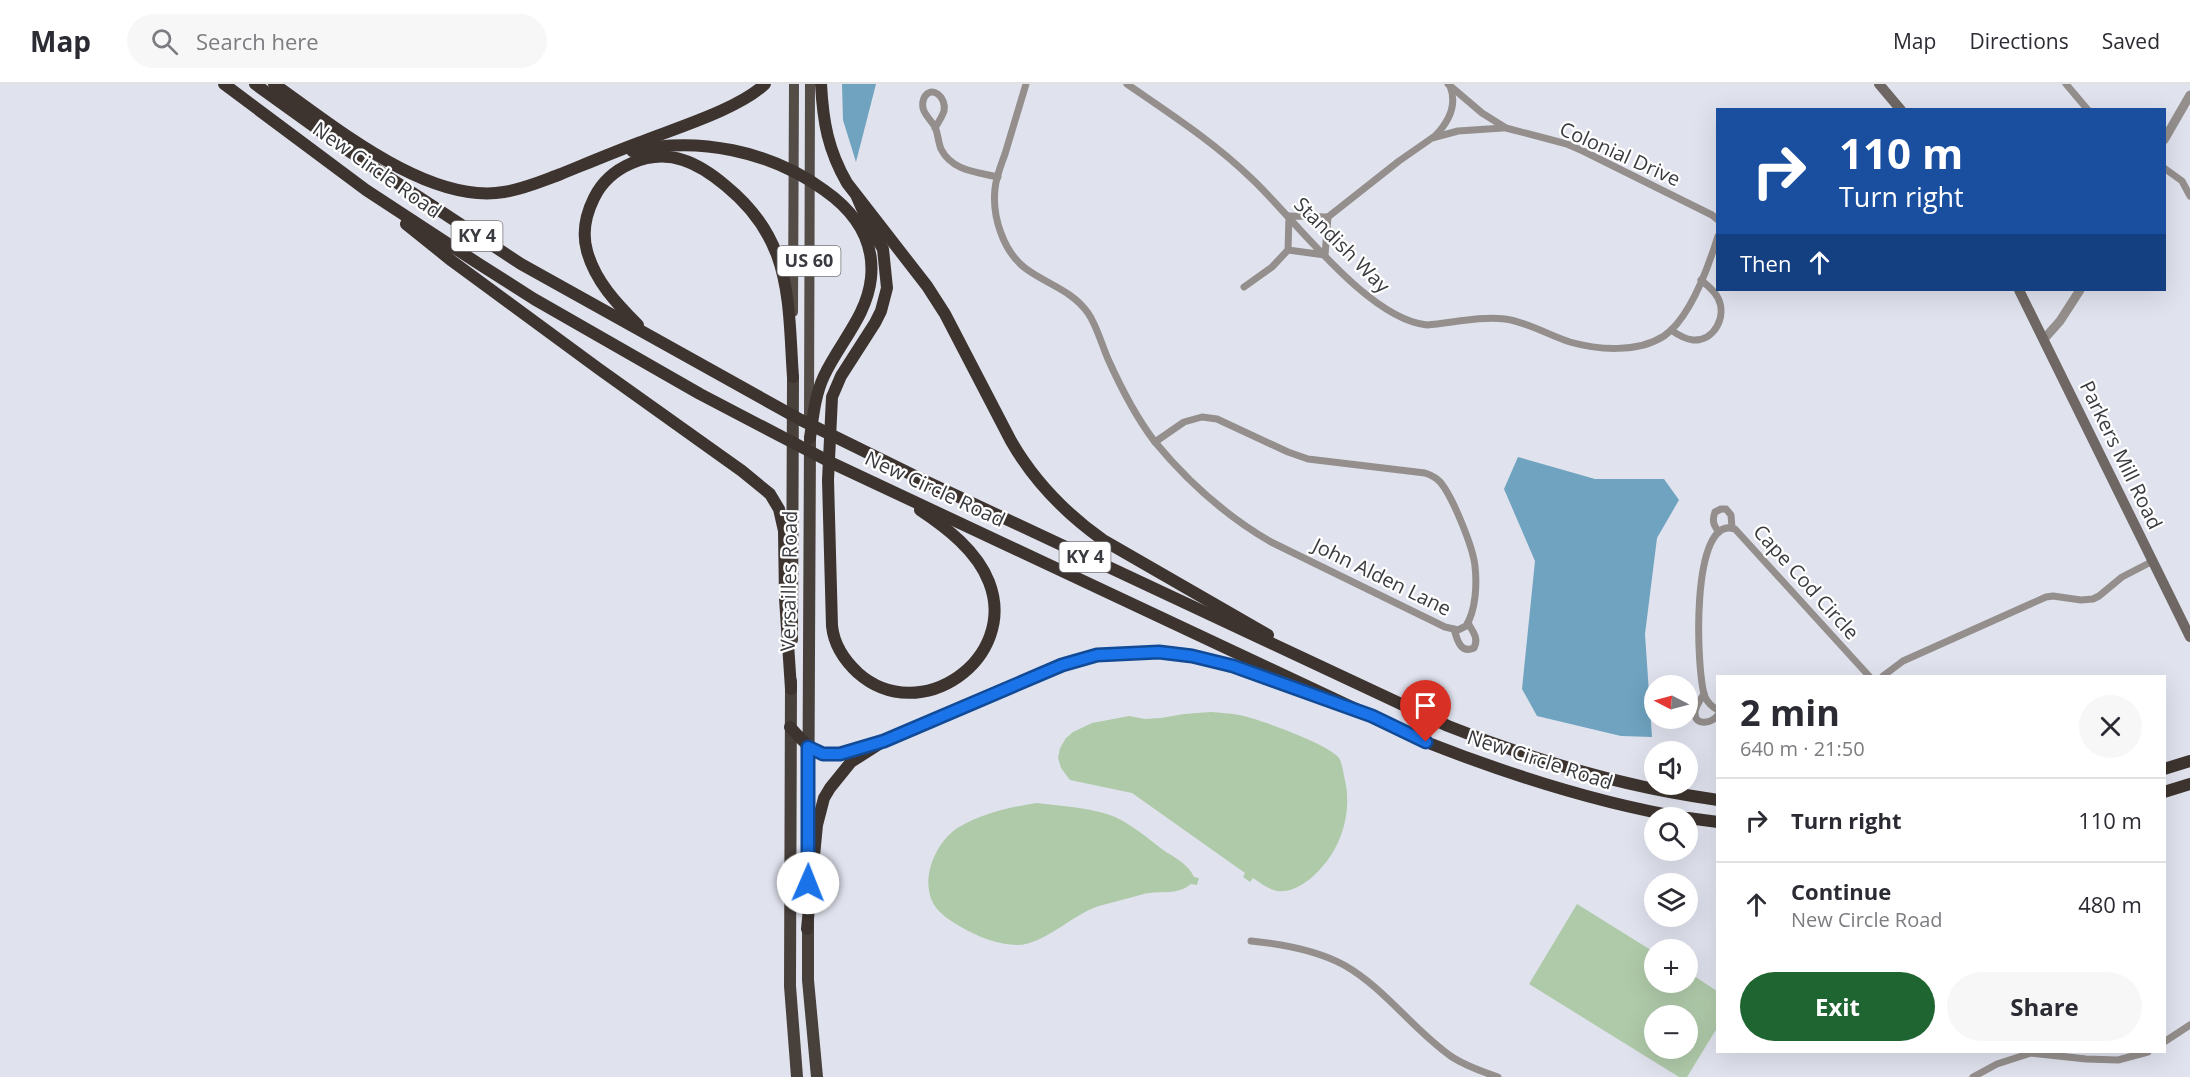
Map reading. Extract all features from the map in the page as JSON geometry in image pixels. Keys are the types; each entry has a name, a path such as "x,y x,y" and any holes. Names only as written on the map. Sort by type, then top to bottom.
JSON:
{"highway":[{"name":"New Circle Road","path":"224,84 366,190 534,299 639,360 834,464 1426,742 1518,776 1598,800 1644,809"},
{"name":"New Circle Road","path":"255,84 341,146 521,264 710,371 927,482 1448,726 1522,754 1594,776 1640,787 1716,800"},
{"path":"274,84 381,158 427,181 471,193 504,193 524,188 738,103 765,84"},
{"path":"821,84 823,114 830,149 842,175 927,286 1022,460 1055,500 1080,524 1103,540 1336,675"},
{"path":"602,157 639,149 673,146 716,148 757,156 786,167 810,180 832,195 856,219 866,236 871,257 869,290 856,323 824,375 817,396 810,438"},
{"path":"710,371 640,327 619,307 595,273 586,250 588,211 598,190 616,172 641,159 668,157 697,166 738,195 759,222 769,237 784,277 793,377"},
{"path":"366,190 452,261 742,471 770,494 779,509 784,531 785,598 791,689"},
{"path":"857,197 883,249 887,288 881,311 841,376 832,398 828,480 832,626 834,639 841,653 849,664 873,684 901,692 929,692 965,674 985,646 991,632 994,615 989,584 973,555 947,530 876,483"},
{"name":"Versailles Road","path":"793,377 790,986 797,1077"},
{"name":"Versailles Road","path":"810,438 807,929 808,980 817,1077"},
{"path":"790,727 808,747 831,755 884,741 1062,665 1097,655 1159,652 1215,660 1372,716"},
{"path":"807,929 817,825 824,798 851,762 884,741"},
{"path":"2166,768 2190,761"},
{"path":"2166,791 2190,784"},
{"name":"New Circle Road","path":"1698,819 1716,822"}],"main road":[{"name":"Versailles Road","path":"793,377 794,84"},
{"name":"Versailles Road","path":"810,84 810,438"},
{"path":"1879,84 1900,108"},
{"name":"Parkers Mill Road","path":"2020,291 2190,638"}],"street":[{"name":"John Alden Lane","path":"1026,84 995,188 995,207 999,227 1006,244 1024,267 1072,296 1087,312 1095,325 1119,385 1137,418 1155,442 1198,489 1255,533 1445,627 1464,628 1468,623 1472,612 1476,574 1472,552 1441,484 1430,475 1308,459 1209,417 1184,422 1155,442"},
{"name":"Standish Way","path":"1127,84 1230,159 1373,302 1416,324 1505,319 1523,323 1572,342 1608,348 1644,345 1656,341 1671,330 1690,303 1716,241"},
{"path":"2066,84 2086,108"},
{"path":"1244,287 1272,267 1288,250 1289,216 1328,217 1398,161 1443,129 1452,110 1453,96 1449,85"},
{"name":"Colonial Drive","path":"1449,85 1506,128 1567,144 1716,218"},
{"path":"935,128 944,109 943,98 939,93 933,91 928,93 923,105 926,116 935,128 940,148 949,161 965,169 998,177"},
{"path":"2166,137 2190,95"},
{"path":"1432,138 1458,131 1506,128"},
{"path":"2166,169 2182,181 2190,196"},
{"path":"1288,250 1325,255 1328,217"},
{"path":"1671,330 1682,337 1696,340 1709,335 1718,325 1721,309 1719,298 1701,280"},
{"path":"2044,339 2060,321 2079,291"},
{"path":"1719,531 1714,526 1713,519 1715,512 1721,509 1726,509 1731,515 1732,528"},
{"name":"Cape Cod Circle","path":"1716,717 1712,722 1706,723 1701,722 1695,714 1696,707 1704,694 1697,637 1698,606 1712,542 1719,531 1728,528 1732,528 1868,675"},
{"path":"1884,675 1903,661 2046,597 2087,600 2099,596 2122,577 2153,561"},
{"path":"1454,629 1459,644 1463,649 1470,650 1477,642 1476,635 1468,623"},
{"path":"1704,694 1711,706 1716,709"},
{"path":"1251,941 1311,952 1343,964 1371,984 1453,1058 1498,1077"},
{"path":"2166,1041 2190,1025"},
{"path":"1973,1077 1997,1064 2031,1053 2118,1060 2144,1053"}],"green space":[{"path":"1211,712 1239,715 1276,726 1322,746 1339,758 1347,790 1346,819 1342,832 1329,858 1310,879 1299,886 1286,891 1277,891 1253,878 1250,882 1243,877 1245,873 1132,793 1070,780 1061,768 1058,758 1060,748 1066,738 1092,723 1129,716 1145,719"},
{"path":"1037,803 1090,810 1123,821 1186,865 1194,877 1199,878 1197,885 1191,884 1180,890 1144,894 1099,906 1079,915 1048,935 1027,944 995,942 945,917 933,903 928,883 932,861 943,841 959,827 987,814"},
{"path":"1577,904 1644,946 1644,993 1698,993 1698,979 1716,990 1716,1030 1687,1077 1679,1077 1650,1059 1698,1059 1698,1005 1644,1005 1644,1055 1529,984"}],"water":[{"path":"842,84 876,84 856,162 843,120"},
{"path":"1518,457 1595,479 1664,479 1679,500 1657,538 1645,634 1648,675 1644,675 1644,729 1651,729 1652,737 1621,736 1537,716 1522,689 1535,561 1504,489"}],"route":[{"path":"808,883 808,747 831,755 884,741 1062,665 1097,655 1159,652 1215,660 1372,716 1426,742"}]}
